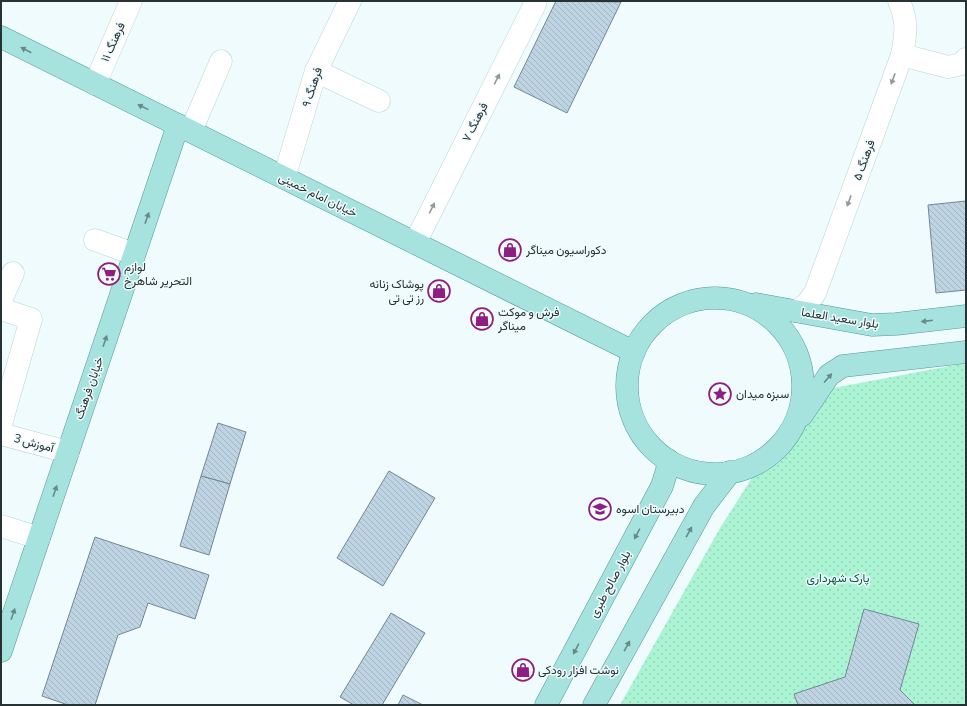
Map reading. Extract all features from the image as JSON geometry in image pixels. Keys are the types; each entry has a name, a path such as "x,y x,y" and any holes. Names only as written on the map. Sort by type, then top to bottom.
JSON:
{"main road":[{"name":"خیابان امام خمینی","path":"1,37 634,352"},
{"name":"خیابان فرهنگ","path":"1,651 134,254 184,128"},
{"path":"790,432 798,415 802,400 801,368 797,353 780,326 754,306 739,301 708,298 677,306 664,314 651,325 634,352 628,383 628,399 632,414 648,442 668,460 687,469 703,473 730,472 750,467 764,459 778,447 790,432 829,375 843,366 966,352"},
{"name":"بلوار سعید العلما","path":"739,301 872,324 896,324 966,316"},
{"name":"بلوار صالح طبری","path":"546,705 662,486 667,470 668,460"},
{"path":"594,705 704,506 730,472"}],"street":[{"name":"فرهنگ ۱۱","path":"95,84 131,1"},
{"name":"فرهنگ ۹","path":"284,178 316,71 350,1"},
{"name":"فرهنگ ۷","path":"415,243 531,11 534,1"},
{"name":"فرهنگ ۵","path":"796,311 806,305 815,293 902,55 906,32 905,16 899,1"},
{"path":"902,55 948,67 962,64 966,58"},
{"path":"184,128 221,61"},
{"path":"316,71 379,101"},
{"path":"95,240 134,254"},
{"path":"1,300 13,274"},
{"path":"1,309 31,319 1,424"},
{"name":"آموزش 3","path":"1,434 68,452"},
{"path":"1,526 39,538"}],"green space":[{"name":"پارک شهرداری","path":"966,363 966,705 620,705 720,528 764,459 798,415 812,392"}],"building":[{"path":"556,1 621,2 567,113 514,87"},
{"path":"966,201 966,290 936,293 928,205"},
{"path":"218,423 246,432 230,484 201,476"},
{"path":"389,471 435,498 383,586 337,558"},
{"path":"201,476 230,484 209,555 180,546"},
{"path":"95,537 209,575 195,619 148,603 140,627 118,635 95,705 68,705 42,696"},
{"path":"864,609 919,624 900,690 915,705 798,705 794,694 845,677"},
{"path":"391,613 425,633 382,705 354,705 340,697"},
{"path":"403,695 423,705 398,705"}],"place":[{"name":"دکوراسیون میناگر","path":"510,250"},
{"name":"لوازم التحریر شاهرخ","path":"109,274"},
{"name":"پوشاک زنانه رز تی تی","path":"439,291"},
{"name":"فرش و موکت میناگر","path":"482,319"},
{"name":"سبزه میدان","path":"720,394"},
{"name":"دبیرستان اسوه","path":"600,509"},
{"name":"نوشت افزار رودکی","path":"523,670"}]}
